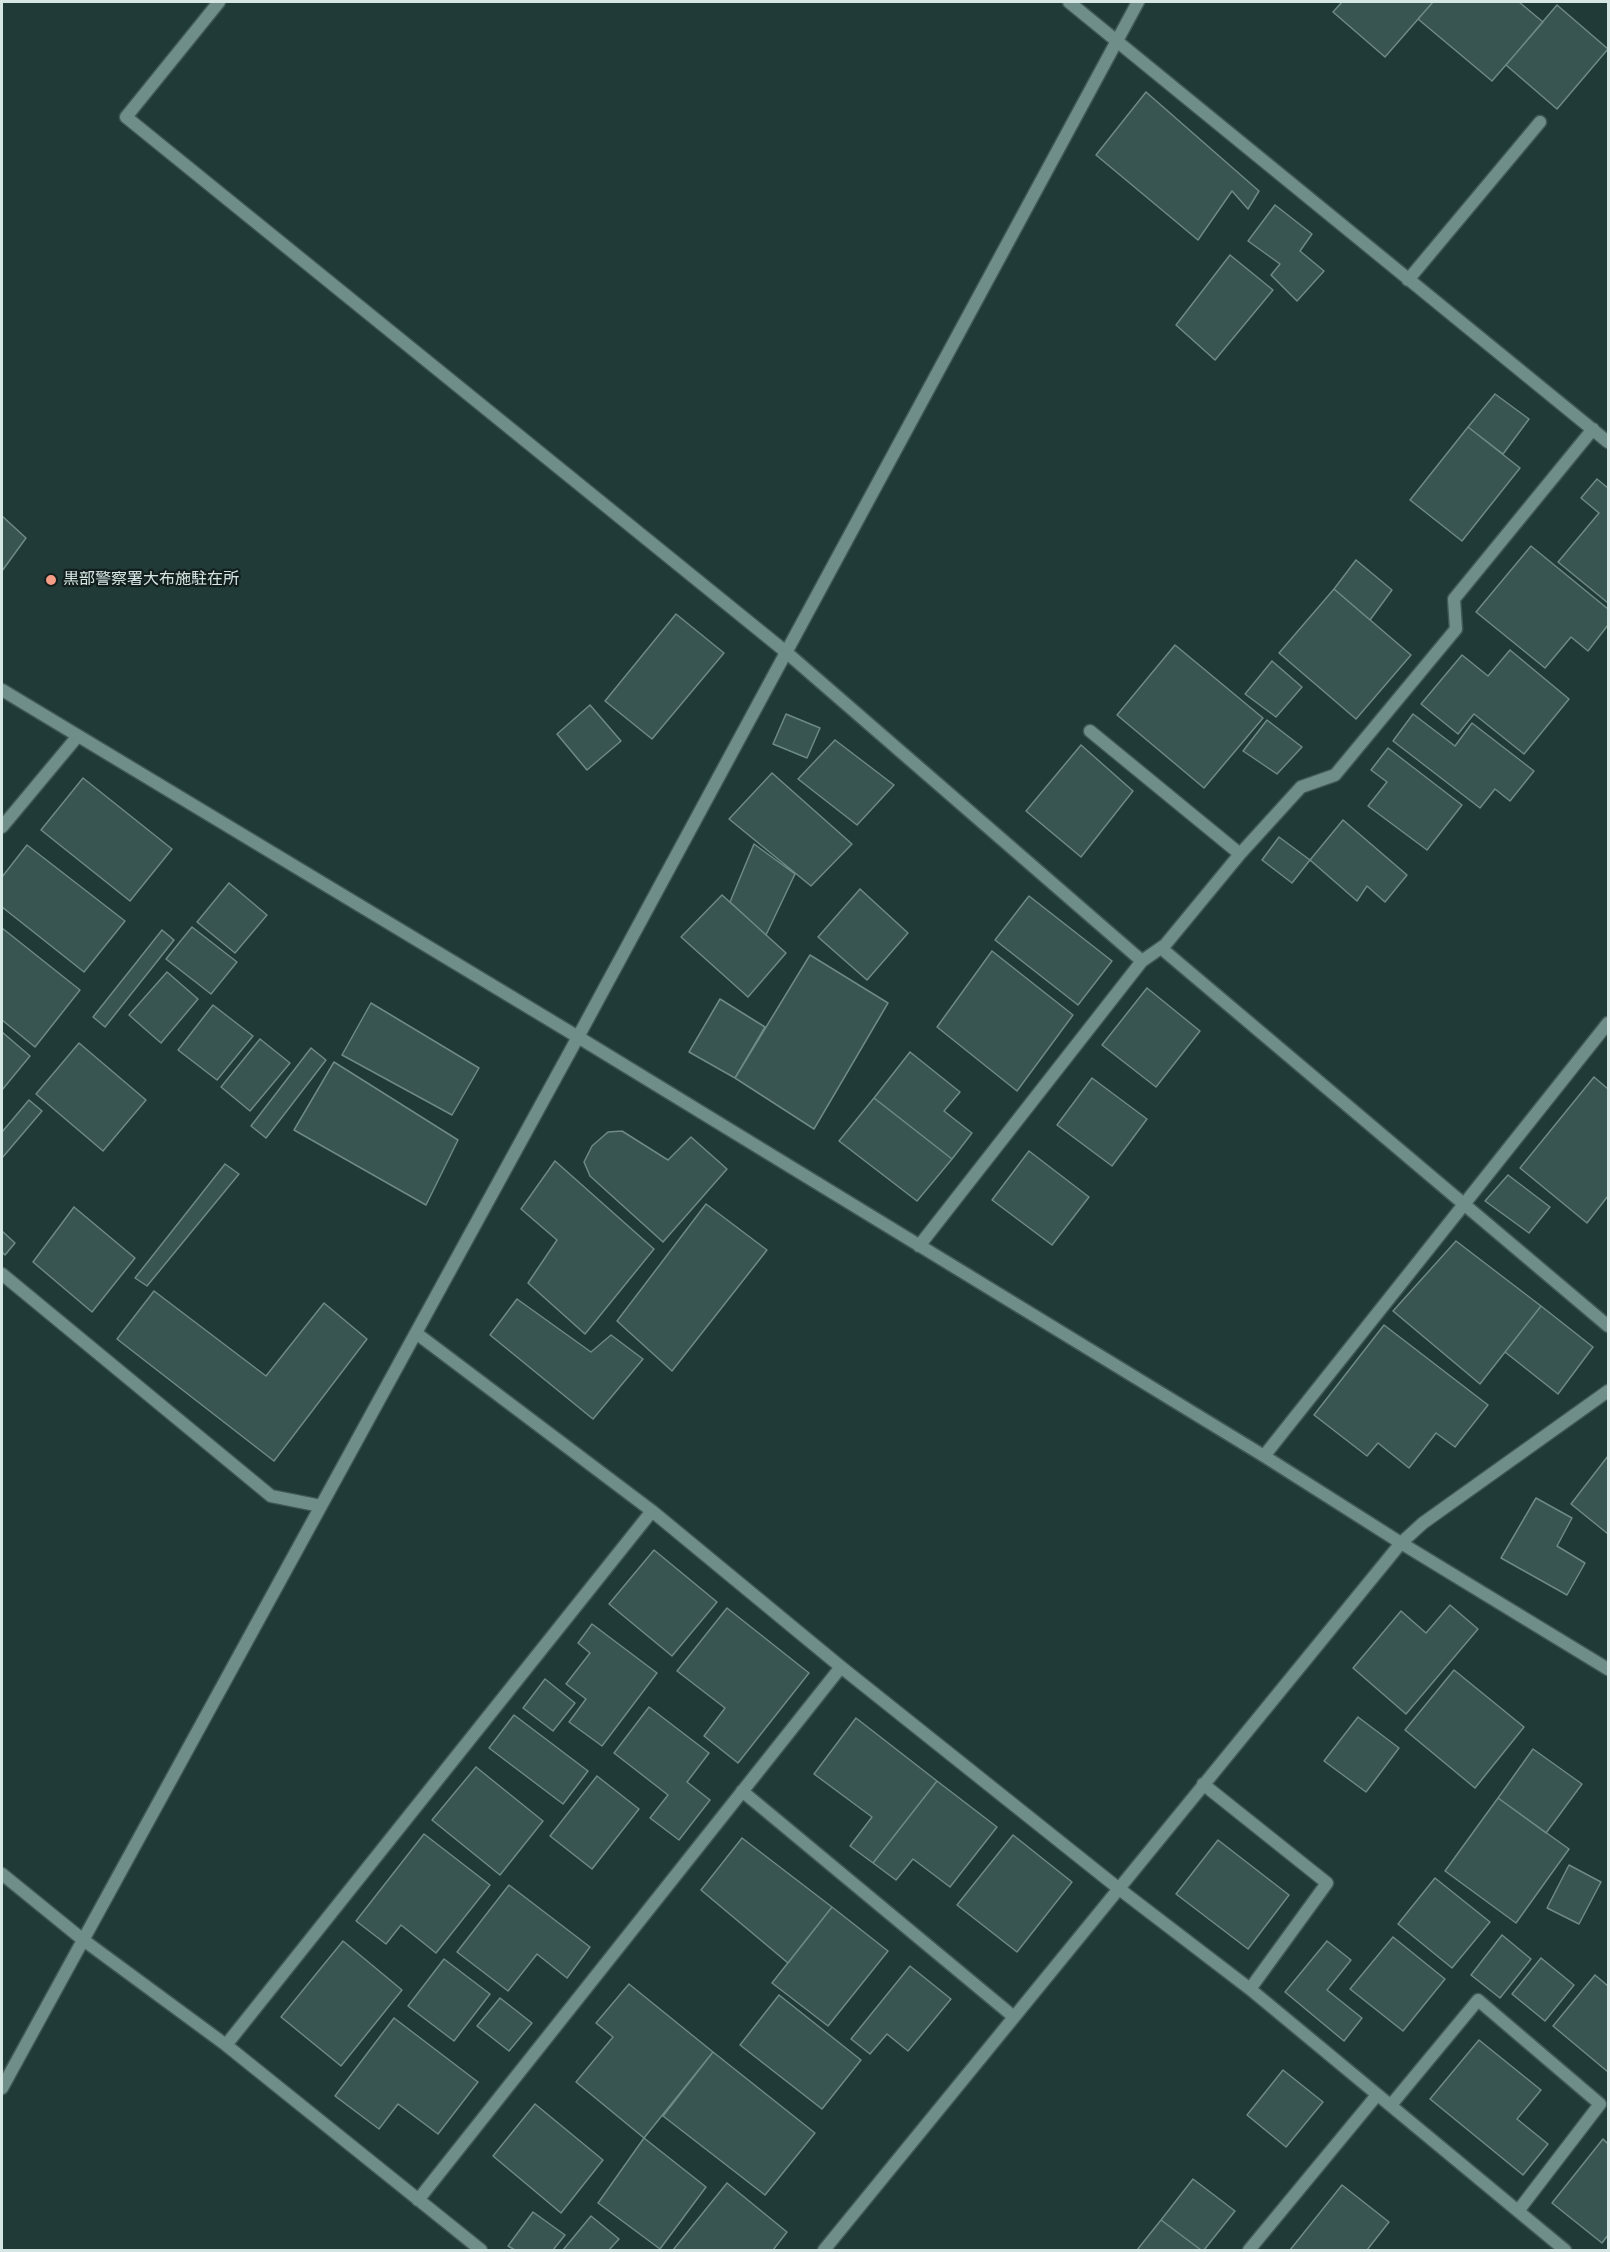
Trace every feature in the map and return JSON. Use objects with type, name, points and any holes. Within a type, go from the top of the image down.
[{"type":"street","points":[[219,2],[126,117],[786,652],[1142,961]]},
{"type":"street","points":[[1069,2],[1608,442]]},
{"type":"street","points":[[2,2088],[578,1037],[1138,2]]},
{"type":"street","points":[[1408,280],[1540,122]]},
{"type":"street","points":[[919,1246],[1142,961],[1161,948],[1300,787],[1335,775],[1343,766],[1456,629],[1454,599],[1593,429]]},
{"type":"street","points":[[2,690],[578,1037],[1608,1669]]},
{"type":"street","points":[[1090,731],[1240,854]]},
{"type":"street","points":[[2,827],[77,737]]},
{"type":"street","points":[[1161,948],[1608,1326]]},
{"type":"street","points":[[1264,1456],[1608,1023]]},
{"type":"street","points":[[2,1274],[271,1496],[321,1506]]},
{"type":"street","points":[[416,1333],[652,1511],[841,1667],[1118,1888],[1250,1989],[1565,2250]]},
{"type":"street","points":[[824,2250],[1401,1543],[1423,1523],[1608,1391]]},
{"type":"street","points":[[226,2045],[652,1511]]},
{"type":"street","points":[[418,2200],[841,1667]]},
{"type":"street","points":[[1203,1784],[1327,1883],[1250,1989]]},
{"type":"street","points":[[742,1791],[1014,2017]]},
{"type":"street","points":[[2,1874],[82,1940],[226,2045],[480,2250]]},
{"type":"street","points":[[1391,2105],[1478,2000],[1600,2104],[1518,2211]]},
{"type":"street","points":[[1249,2250],[1377,2095]]},
{"type":"building","points":[[1342,2],[1433,2],[1385,57],[1333,12]]},
{"type":"building","points":[[1433,2],[1519,2],[1543,22],[1492,81],[1418,19]]},
{"type":"building","points":[[1557,5],[1608,49],[1557,109],[1506,65]]},
{"type":"building","points":[[1146,92],[1259,191],[1248,209],[1232,191],[1198,240],[1096,155]]},
{"type":"building","points":[[1275,205],[1312,234],[1300,251],[1324,271],[1297,301],[1271,275],[1280,264],[1248,241]]},
{"type":"building","points":[[1230,255],[1273,290],[1215,360],[1176,325]]},
{"type":"building","points":[[1495,394],[1529,419],[1503,454],[1468,427]]},
{"type":"building","points":[[1468,427],[1520,468],[1462,541],[1410,500]]},
{"type":"building","points":[[1597,479],[1608,488],[1608,603],[1558,562],[1599,513],[1581,498]]},
{"type":"building","points":[[2,516],[26,538],[2,571]]},
{"type":"building","points":[[1531,546],[1608,609],[1608,625],[1588,651],[1571,637],[1545,668],[1476,612]]},
{"type":"building","points":[[1356,560],[1392,590],[1370,620],[1334,589]]},
{"type":"building","points":[[1334,589],[1411,655],[1356,719],[1279,653]]},
{"type":"building","points":[[676,614],[724,653],[652,739],[605,701]]},
{"type":"building","points":[[1175,645],[1263,718],[1204,788],[1117,715]]},
{"type":"building","points":[[1510,650],[1569,699],[1524,754],[1474,714],[1458,734],[1421,704],[1462,655],[1488,676]]},
{"type":"building","points":[[1272,661],[1302,687],[1276,717],[1245,694]]},
{"type":"building","points":[[590,705],[621,741],[587,770],[557,734]]},
{"type":"building","points":[[786,714],[820,728],[807,758],[773,744]]},
{"type":"building","points":[[1413,714],[1455,746],[1472,723],[1534,771],[1510,801],[1495,789],[1480,808],[1393,741]]},
{"type":"building","points":[[1267,720],[1302,747],[1277,774],[1243,751]]},
{"type":"building","points":[[835,740],[894,785],[857,825],[798,779]]},
{"type":"building","points":[[1081,745],[1133,791],[1081,857],[1026,811]]},
{"type":"building","points":[[1388,748],[1462,805],[1427,850],[1368,806],[1387,782],[1371,770]]},
{"type":"building","points":[[772,773],[852,844],[811,886],[729,819]]},
{"type":"building","points":[[83,778],[172,849],[130,901],[41,830]]},
{"type":"building","points":[[1343,820],[1407,875],[1385,902],[1367,886],[1357,901],[1310,860]]},
{"type":"building","points":[[1279,837],[1310,860],[1292,883],[1262,860]]},
{"type":"building","points":[[754,844],[795,874],[766,935],[730,902]]},
{"type":"building","points":[[27,845],[125,921],[84,972],[2,907],[2,877]]},
{"type":"building","points":[[229,883],[267,915],[235,953],[197,922]]},
{"type":"building","points":[[860,889],[908,933],[867,980],[818,937]]},
{"type":"building","points":[[722,895],[786,953],[748,997],[681,937]]},
{"type":"building","points":[[1029,896],[1112,961],[1078,1005],[995,940]]},
{"type":"building","points":[[192,927],[237,962],[211,994],[166,959]]},
{"type":"building","points":[[2,928],[80,990],[35,1047],[2,1020]]},
{"type":"building","points":[[162,930],[174,940],[105,1027],[93,1017]]},
{"type":"building","points":[[992,951],[1073,1015],[1017,1091],[937,1027]]},
{"type":"building","points":[[810,955],[888,1003],[814,1129],[735,1078]]},
{"type":"building","points":[[167,972],[198,999],[161,1043],[129,1015]]},
{"type":"building","points":[[1147,988],[1200,1031],[1156,1087],[1102,1045]]},
{"type":"building","points":[[720,999],[765,1027],[735,1078],[689,1052]]},
{"type":"building","points":[[371,1003],[479,1068],[452,1115],[342,1055]]},
{"type":"building","points":[[213,1005],[253,1036],[217,1080],[178,1050]]},
{"type":"building","points":[[2,1032],[30,1056],[2,1090]]},
{"type":"building","points":[[260,1039],[290,1063],[250,1111],[221,1087]]},
{"type":"building","points":[[79,1043],[146,1100],[103,1151],[36,1094]]},
{"type":"building","points":[[311,1048],[326,1060],[266,1138],[251,1126]]},
{"type":"building","points":[[910,1052],[960,1092],[944,1111],[972,1133],[952,1159],[874,1098]]},
{"type":"building","points":[[334,1062],[458,1140],[426,1205],[294,1130]]},
{"type":"building","points":[[1594,1077],[1608,1089],[1608,1196],[1587,1223],[1520,1168]]},
{"type":"building","points":[[1092,1078],[1147,1119],[1112,1166],[1057,1125]]},
{"type":"building","points":[[874,1098],[952,1159],[917,1201],[839,1141]]},
{"type":"building","points":[[29,1100],[42,1111],[2,1158],[2,1132]]},
{"type":"building","points":[[622,1131],[668,1160],[691,1137],[727,1169],[663,1242],[590,1176],[584,1162],[592,1146],[608,1132]]},
{"type":"building","points":[[1029,1151],[1089,1197],[1052,1245],[992,1200]]},
{"type":"building","points":[[555,1161],[654,1249],[585,1334],[528,1283],[557,1240],[521,1209]]},
{"type":"building","points":[[225,1164],[239,1174],[147,1286],[135,1278]]},
{"type":"building","points":[[1508,1175],[1550,1207],[1529,1233],[1485,1201]]},
{"type":"building","points":[[706,1204],[767,1250],[672,1371],[617,1321]]},
{"type":"building","points":[[74,1207],[135,1258],[92,1312],[33,1262]]},
{"type":"building","points":[[2,1231],[15,1243],[5,1255],[2,1252]]},
{"type":"building","points":[[1456,1241],[1541,1306],[1480,1384],[1393,1311]]},
{"type":"building","points":[[154,1291],[266,1376],[324,1303],[367,1339],[274,1461],[117,1339]]},
{"type":"building","points":[[517,1299],[591,1352],[611,1335],[643,1359],[593,1419],[490,1335]]},
{"type":"building","points":[[1541,1306],[1593,1347],[1558,1394],[1505,1352]]},
{"type":"building","points":[[1384,1325],[1488,1405],[1455,1447],[1436,1433],[1409,1468],[1378,1443],[1367,1456],[1314,1415]]},
{"type":"building","points":[[1608,1456],[1608,1534],[1571,1504]]},
{"type":"building","points":[[1536,1498],[1572,1518],[1557,1546],[1585,1563],[1567,1595],[1501,1558]]},
{"type":"building","points":[[654,1550],[717,1602],[672,1656],[609,1604]]},
{"type":"building","points":[[1450,1605],[1478,1629],[1406,1714],[1353,1668],[1401,1611],[1426,1633]]},
{"type":"building","points":[[727,1608],[809,1673],[738,1763],[704,1736],[725,1708],[677,1671]]},
{"type":"building","points":[[592,1624],[657,1673],[602,1746],[569,1722],[586,1699],[566,1684],[590,1653],[578,1643]]},
{"type":"building","points":[[1454,1670],[1524,1727],[1475,1788],[1405,1730]]},
{"type":"building","points":[[545,1679],[575,1703],[553,1731],[523,1708]]},
{"type":"building","points":[[649,1707],[709,1753],[687,1782],[710,1800],[679,1840],[650,1818],[668,1795],[614,1753]]},
{"type":"building","points":[[514,1715],[588,1771],[563,1804],[489,1748]]},
{"type":"building","points":[[1358,1717],[1399,1748],[1366,1792],[1324,1761]]},
{"type":"building","points":[[856,1718],[937,1781],[873,1863],[850,1846],[872,1817],[814,1774]]},
{"type":"building","points":[[1533,1749],[1582,1784],[1546,1833],[1498,1798]]},
{"type":"building","points":[[476,1767],[543,1821],[500,1875],[432,1820]]},
{"type":"building","points":[[597,1776],[639,1809],[592,1869],[550,1836]]},
{"type":"building","points":[[937,1781],[997,1827],[950,1887],[913,1859],[896,1880],[873,1863]]},
{"type":"building","points":[[1498,1798],[1569,1849],[1516,1923],[1445,1871]]},
{"type":"building","points":[[424,1834],[490,1885],[436,1953],[401,1925],[386,1944],[356,1921]]},
{"type":"building","points":[[1013,1835],[1072,1882],[1017,1952],[957,1905]]},
{"type":"building","points":[[742,1838],[832,1907],[788,1963],[701,1890]]},
{"type":"building","points":[[1218,1840],[1289,1895],[1248,1949],[1176,1894]]},
{"type":"building","points":[[1569,1865],[1601,1882],[1579,1924],[1547,1908]]},
{"type":"building","points":[[1435,1878],[1490,1922],[1452,1968],[1398,1924]]},
{"type":"building","points":[[509,1885],[590,1947],[567,1978],[537,1954],[508,1991],[457,1952]]},
{"type":"building","points":[[832,1907],[888,1951],[828,2026],[772,1983]]},
{"type":"building","points":[[1502,1935],[1531,1959],[1500,1998],[1471,1975]]},
{"type":"building","points":[[1393,1937],[1445,1979],[1403,2031],[1350,1989]]},
{"type":"building","points":[[343,1941],[402,1990],[341,2066],[281,2017]]},
{"type":"building","points":[[1327,1941],[1351,1960],[1327,1990],[1362,2018],[1344,2041],[1285,1992]]},
{"type":"building","points":[[1541,1958],[1574,1985],[1545,2021],[1512,1994]]},
{"type":"building","points":[[444,1959],[490,1994],[454,2041],[408,2006]]},
{"type":"building","points":[[910,1966],[951,1999],[908,2051],[887,2034],[870,2054],[851,2039]]},
{"type":"building","points":[[1595,1975],[1608,1986],[1608,2072],[1553,2026]]},
{"type":"building","points":[[629,1984],[713,2052],[644,2138],[576,2082],[613,2037],[596,2023]]},
{"type":"building","points":[[779,1995],[861,2060],[822,2109],[740,2045]]},
{"type":"building","points":[[500,1998],[532,2023],[509,2051],[477,2026]]},
{"type":"building","points":[[394,2018],[478,2082],[438,2134],[398,2104],[379,2129],[335,2096]]},
{"type":"building","points":[[1479,2040],[1541,2090],[1517,2119],[1548,2144],[1523,2175],[1430,2099]]},
{"type":"building","points":[[713,2052],[815,2133],[765,2195],[663,2116]]},
{"type":"building","points":[[1283,2070],[1323,2102],[1286,2147],[1247,2115]]},
{"type":"building","points":[[535,2104],[603,2160],[561,2213],[493,2156]]},
{"type":"building","points":[[644,2138],[706,2187],[660,2249],[598,2203]]},
{"type":"building","points":[[1603,2139],[1608,2144],[1608,2235],[1602,2243],[1552,2203]]},
{"type":"building","points":[[1193,2179],[1235,2211],[1204,2250],[1161,2220]]},
{"type":"building","points":[[727,2183],[787,2232],[773,2250],[673,2250]]},
{"type":"building","points":[[1342,2185],[1389,2222],[1367,2250],[1290,2250]]},
{"type":"building","points":[[533,2212],[565,2235],[553,2250],[515,2250],[508,2246]]},
{"type":"building","points":[[591,2216],[619,2239],[609,2250],[563,2250]]},
{"type":"building","points":[[1161,2220],[1201,2250],[1137,2250]]},
{"type":"place","name":"黒部警察署大布施駐在所","points":[[51,580]]}]
